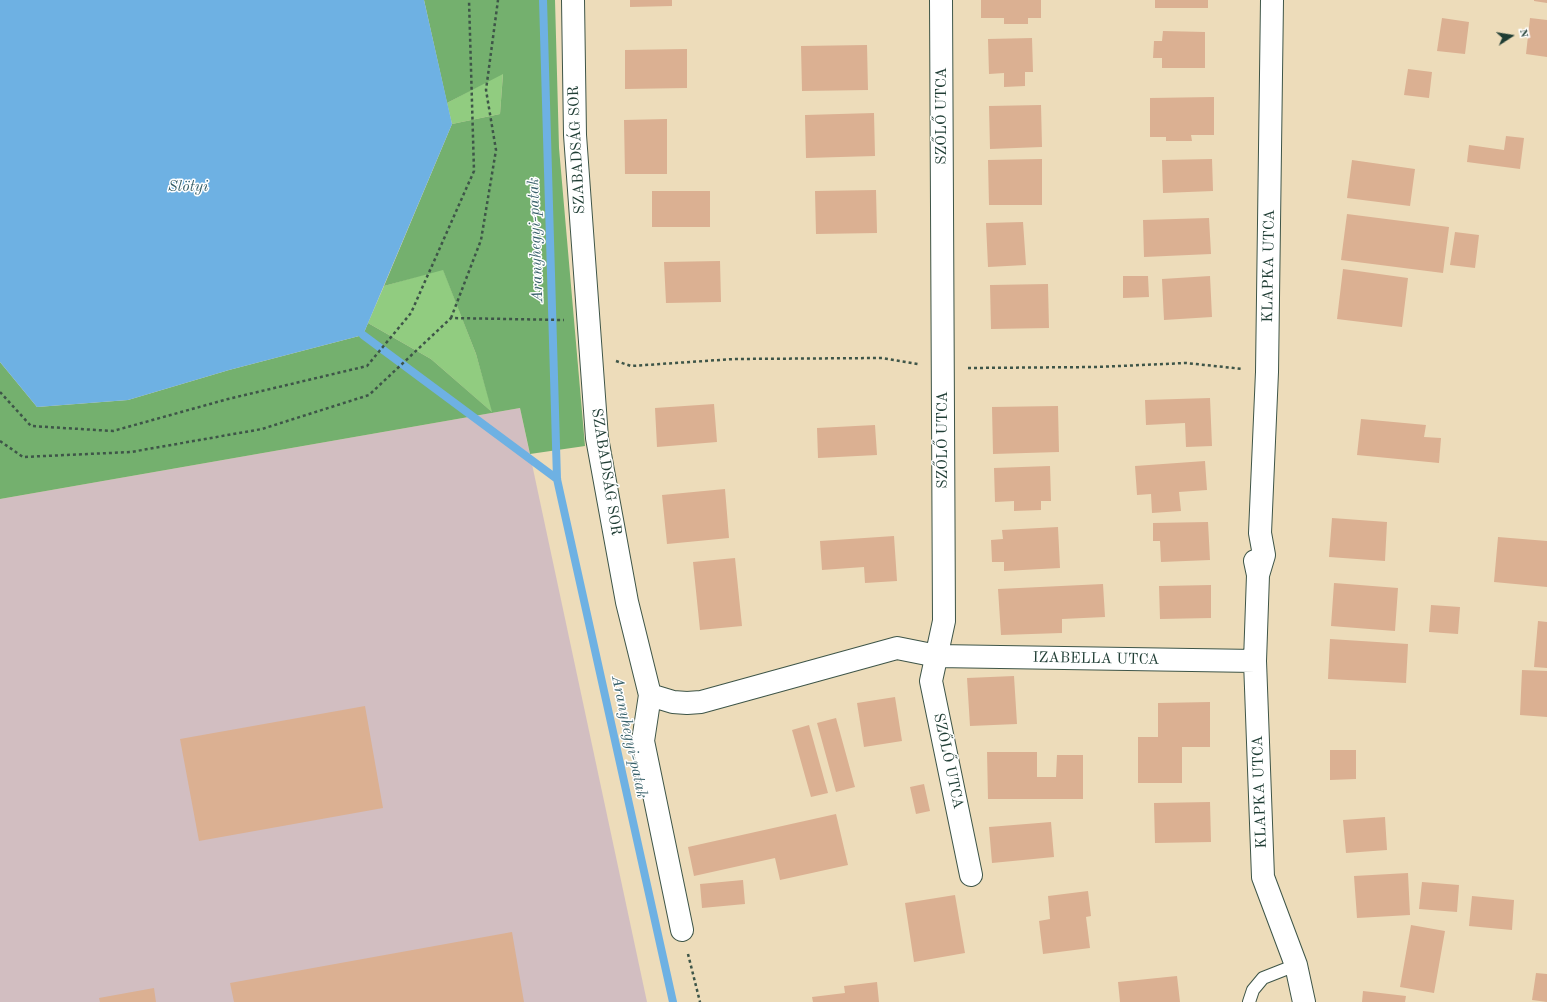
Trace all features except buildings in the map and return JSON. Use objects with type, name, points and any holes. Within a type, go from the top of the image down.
[{"type":"street","name":"SZABADSÁG SOR","points":[[573,0],[575,135],[597,438],[627,602],[650,695],[643,740],[680,922]]},
{"type":"street","name":"SZŐLŐ UTCA","points":[[941,0],[944,621],[931,681],[972,875]]},
{"type":"street","name":"KLAPKA UTCA","points":[[1272,0],[1267,372],[1260,533],[1264,555],[1258,575],[1255,661],[1263,877],[1296,965],[1304,1002]]},
{"type":"street","name":"IZABELLA UTCA","points":[[650,695],[673,702],[700,702],[897,648],[937,656],[1255,661]]},
{"type":"lane","points":[[1250,1002],[1253,990],[1263,978],[1296,965]]},
{"type":"path","points":[[0,392],[31,426],[113,431],[228,399],[367,366],[411,313],[474,171],[469,0]]},
{"type":"path","points":[[0,441],[23,457],[131,452],[262,429],[369,395],[451,318],[481,240],[496,150],[486,90],[498,0]]},
{"type":"path","points":[[451,318],[571,320]]},
{"type":"path","points":[[680,922],[700,1002]]},
{"type":"shaded area","points":[[520,408],[647,1002],[0,1002],[0,499]]},
{"type":"green space","points":[[424,0],[555,0],[559,148],[585,446],[530,454],[520,408],[0,499],[0,362],[37,407],[128,400],[229,370],[363,335],[368,323],[431,359],[492,412],[476,354],[443,270],[384,286],[452,124],[500,114],[503,74],[447,103]]},
{"type":"green space","points":[[503,73],[500,114],[452,124],[447,103]]},
{"type":"green space","points":[[443,269],[476,354],[493,413],[431,359],[368,323],[384,286]]},
{"type":"water","name":"Slötyi","points":[[0,0],[424,0],[452,124],[363,335],[229,370],[128,400],[37,407],[0,362]]},
{"type":"waterway","name":"Aranyhegyi-patak","points":[[543,0],[557,479],[673,1002]]},
{"type":"waterway","name":"Aranyhegyi-patak","points":[[363,335],[557,479]]}]
